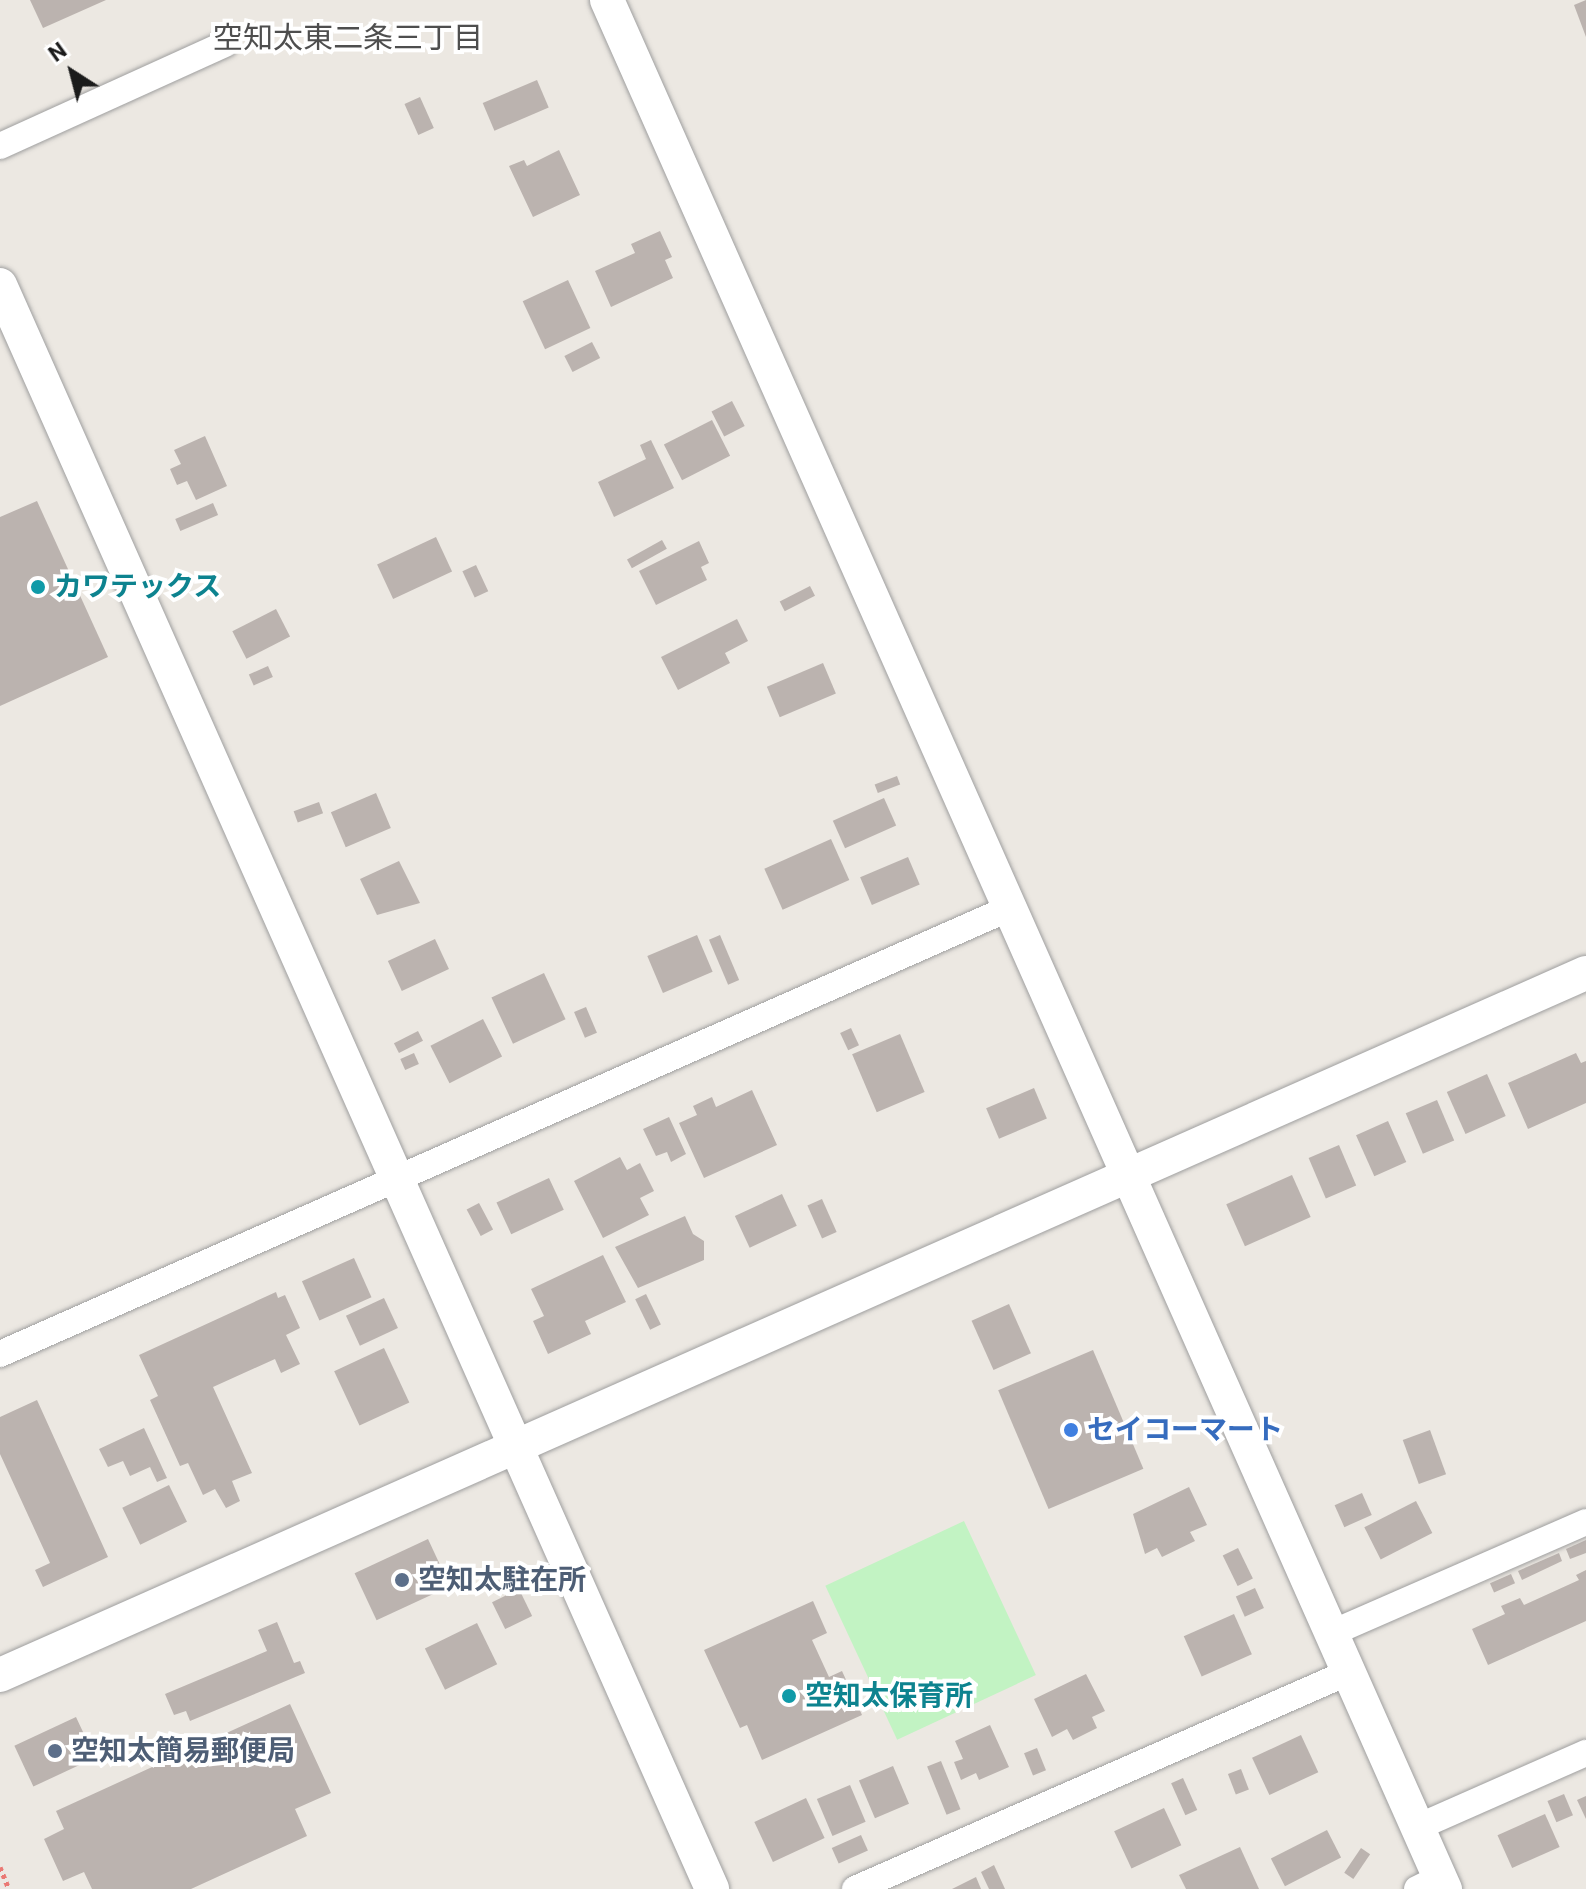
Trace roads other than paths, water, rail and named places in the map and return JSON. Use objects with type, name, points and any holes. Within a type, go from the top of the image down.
[{"type":"street","points":[[607,0],[1418,1827],[1434,1885]]},
{"type":"street","points":[[0,146],[225,44]]},
{"type":"street","points":[[0,285],[712,1889]]},
{"type":"street","points":[[0,1354],[1012,907]]},
{"type":"street","points":[[0,1675],[1586,973]]},
{"type":"street","points":[[1332,1633],[1586,1522]]},
{"type":"street","points":[[855,1889],[1349,1672]]},
{"type":"street","points":[[1418,1827],[1586,1753]]},
{"type":"place","name":"カワテックス","points":[[38,587]]},
{"type":"place","name":"セイコーマート","points":[[1071,1430]]},
{"type":"place","name":"空知太駐在所","points":[[402,1580]]},
{"type":"place","name":"空知太保育所","points":[[789,1696]]},
{"type":"place","name":"空知太簡易郵便局","points":[[55,1751]]},
{"type":"district","name":"空知太東二条三丁目","points":[[348,38]]}]
